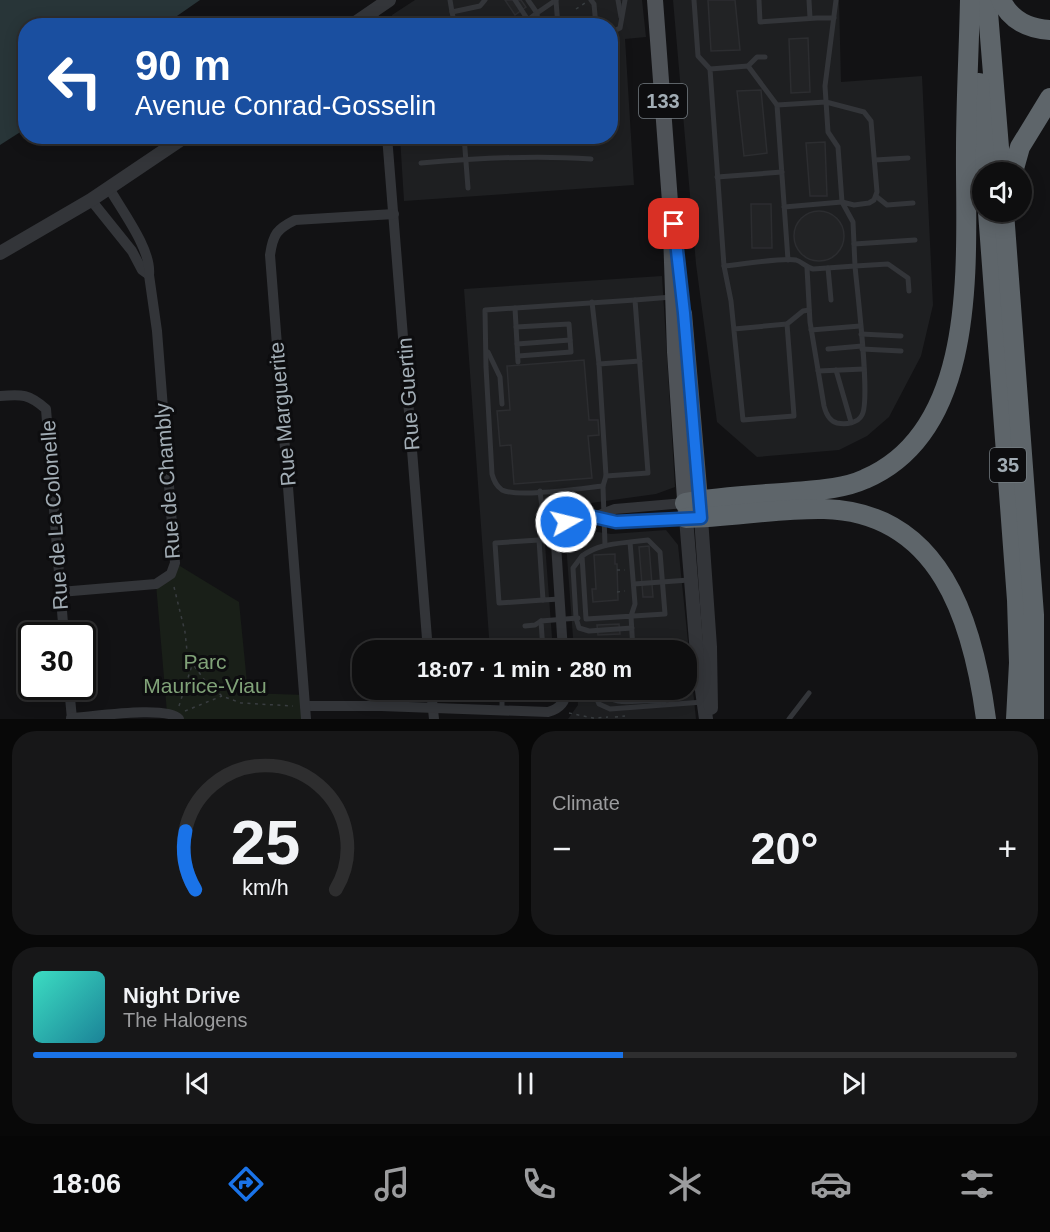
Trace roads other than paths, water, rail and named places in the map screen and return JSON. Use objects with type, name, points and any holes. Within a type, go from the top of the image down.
[{"type":"highway","points":[[971,0],[984,162]]},
{"type":"highway","points":[[693,510],[830,489],[863,480],[892,465],[908,450],[922,433],[935,411],[951,368],[963,302],[966,257],[966,150],[971,0]]},
{"type":"highway","points":[[987,0],[999,162]]},
{"type":"highway","points":[[1001,0],[1012,16],[1024,25],[1050,30]]},
{"type":"highway","points":[[1016,162],[1020,147],[1050,98]]},
{"type":"highway","name":"35","points":[[1001,222],[1017,588],[1019,663],[1016,719]]},
{"type":"highway","name":"35","points":[[1002,222],[1034,615],[1034,719]]},
{"type":"highway","points":[[693,510],[835,510],[876,519],[901,532],[933,562],[959,606],[978,663],[986,719]]},
{"type":"main road","name":"133","points":[[655,0],[670,202],[675,352],[693,510]]},
{"type":"main road","name":"133","points":[[670,202],[680,268],[693,510]]},
{"type":"street","points":[[363,18],[389,0]]},
{"type":"street","points":[[372,12],[374,18]]},
{"type":"street","points":[[0,253],[91,200],[174,144]]},
{"type":"street","name":"Rue Guertin","points":[[388,144],[427,640]]},
{"type":"street","name":"Rue de Chambly","points":[[60,592],[156,584],[171,574],[175,563],[150,267],[141,243],[109,188]]},
{"type":"street","name":"Rue de Chambly","points":[[91,200],[132,251],[142,270],[149,275]]},
{"type":"street","name":"Rue Marguerite","points":[[306,719],[270,255],[272,239],[282,227],[295,220],[394,214]]},
{"type":"street","name":"Rue de La Colonelle","points":[[0,396],[24,394],[46,409],[63,622]]},
{"type":"street","points":[[562,640],[556,538],[563,524],[570,520],[601,516],[616,522],[693,510]]},
{"type":"street","points":[[693,510],[691,580],[711,719]]},
{"type":"street","points":[[693,510],[710,655],[706,719]]},
{"type":"street","points":[[70,700],[71,719],[160,711],[177,717]]},
{"type":"street","points":[[305,706],[381,706],[433,714],[552,711],[564,700]]},
{"type":"lane","points":[[450,0],[453,18]]},
{"type":"lane","points":[[452,12],[480,6],[485,0]]},
{"type":"lane","points":[[515,0],[527,18]]},
{"type":"lane","points":[[528,0],[537,13],[537,18]]},
{"type":"lane","points":[[531,18],[556,0],[557,18]]},
{"type":"lane","points":[[591,0],[594,4],[595,18]]},
{"type":"lane","points":[[618,0],[621,22]]},
{"type":"lane","points":[[618,31],[625,0]]},
{"type":"lane","points":[[694,0],[698,56],[710,69],[724,266],[731,301],[743,420],[794,416],[787,324]]},
{"type":"lane","points":[[759,0],[760,22],[834,18]]},
{"type":"lane","points":[[809,0],[810,18]]},
{"type":"lane","points":[[807,268],[809,310],[824,406],[832,421],[851,422],[862,415],[865,407],[864,369],[853,222],[842,202],[838,147],[828,132],[825,86],[836,0]]},
{"type":"lane","points":[[710,69],[748,66],[757,57],[765,57]]},
{"type":"lane","points":[[748,66],[777,105],[788,260]]},
{"type":"lane","points":[[777,105],[826,102],[864,112],[873,130],[877,196],[887,205],[913,203]]},
{"type":"lane","points":[[464,144],[468,188]]},
{"type":"lane","points":[[421,163],[465,159],[565,157],[591,159]]},
{"type":"lane","points":[[875,160],[908,158]]},
{"type":"lane","points":[[717,177],[782,171]]},
{"type":"lane","points":[[784,207],[842,202],[854,205],[869,203],[877,196]]},
{"type":"lane","points":[[854,244],[915,240]]},
{"type":"lane","points":[[724,266],[788,260],[799,262],[807,268],[888,264],[908,278],[909,291]]},
{"type":"lane","points":[[828,268],[831,300]]},
{"type":"lane","points":[[603,486],[518,494],[500,488],[494,480],[486,379],[485,310],[674,297]]},
{"type":"lane","points":[[606,476],[648,473],[635,300]]},
{"type":"lane","points":[[592,302],[607,468],[601,516],[605,545]]},
{"type":"lane","points":[[514,308],[518,359],[571,352],[569,324],[516,327]]},
{"type":"lane","points":[[734,329],[787,324],[803,311],[809,310]]},
{"type":"lane","points":[[812,330],[860,326]]},
{"type":"lane","points":[[861,334],[901,336]]},
{"type":"lane","points":[[517,344],[570,340]]},
{"type":"lane","points":[[828,349],[862,347],[902,351]]},
{"type":"lane","points":[[487,350],[501,377],[502,404]]},
{"type":"lane","points":[[599,364],[640,361]]},
{"type":"lane","points":[[818,372],[864,369]]},
{"type":"lane","points":[[836,370],[851,422]]},
{"type":"lane","points":[[540,491],[542,508],[563,524]]},
{"type":"lane","points":[[556,538],[495,543],[499,603],[560,599]]},
{"type":"lane","points":[[538,540],[543,600]]},
{"type":"lane","points":[[525,626],[535,625],[541,621],[561,619],[576,618],[586,619],[665,614],[660,552],[648,540],[591,549],[573,568],[576,618],[579,628],[586,631],[632,628]]},
{"type":"lane","points":[[630,542],[635,604],[631,616],[633,640]]},
{"type":"lane","points":[[582,556],[586,619]]},
{"type":"lane","points":[[634,584],[691,580]]},
{"type":"lane","points":[[541,621],[542,640]]},
{"type":"lane","points":[[789,719],[809,693]]},
{"type":"lane","points":[[502,700],[502,711]]},
{"type":"lane","points":[[597,700],[599,704],[610,709],[655,706],[664,703],[707,702]]},
{"type":"lane","points":[[613,700],[619,702],[655,700],[664,703]]},
{"type":"park label","name":"Parc Maurice-Viau","points":[[205,673]]}]
